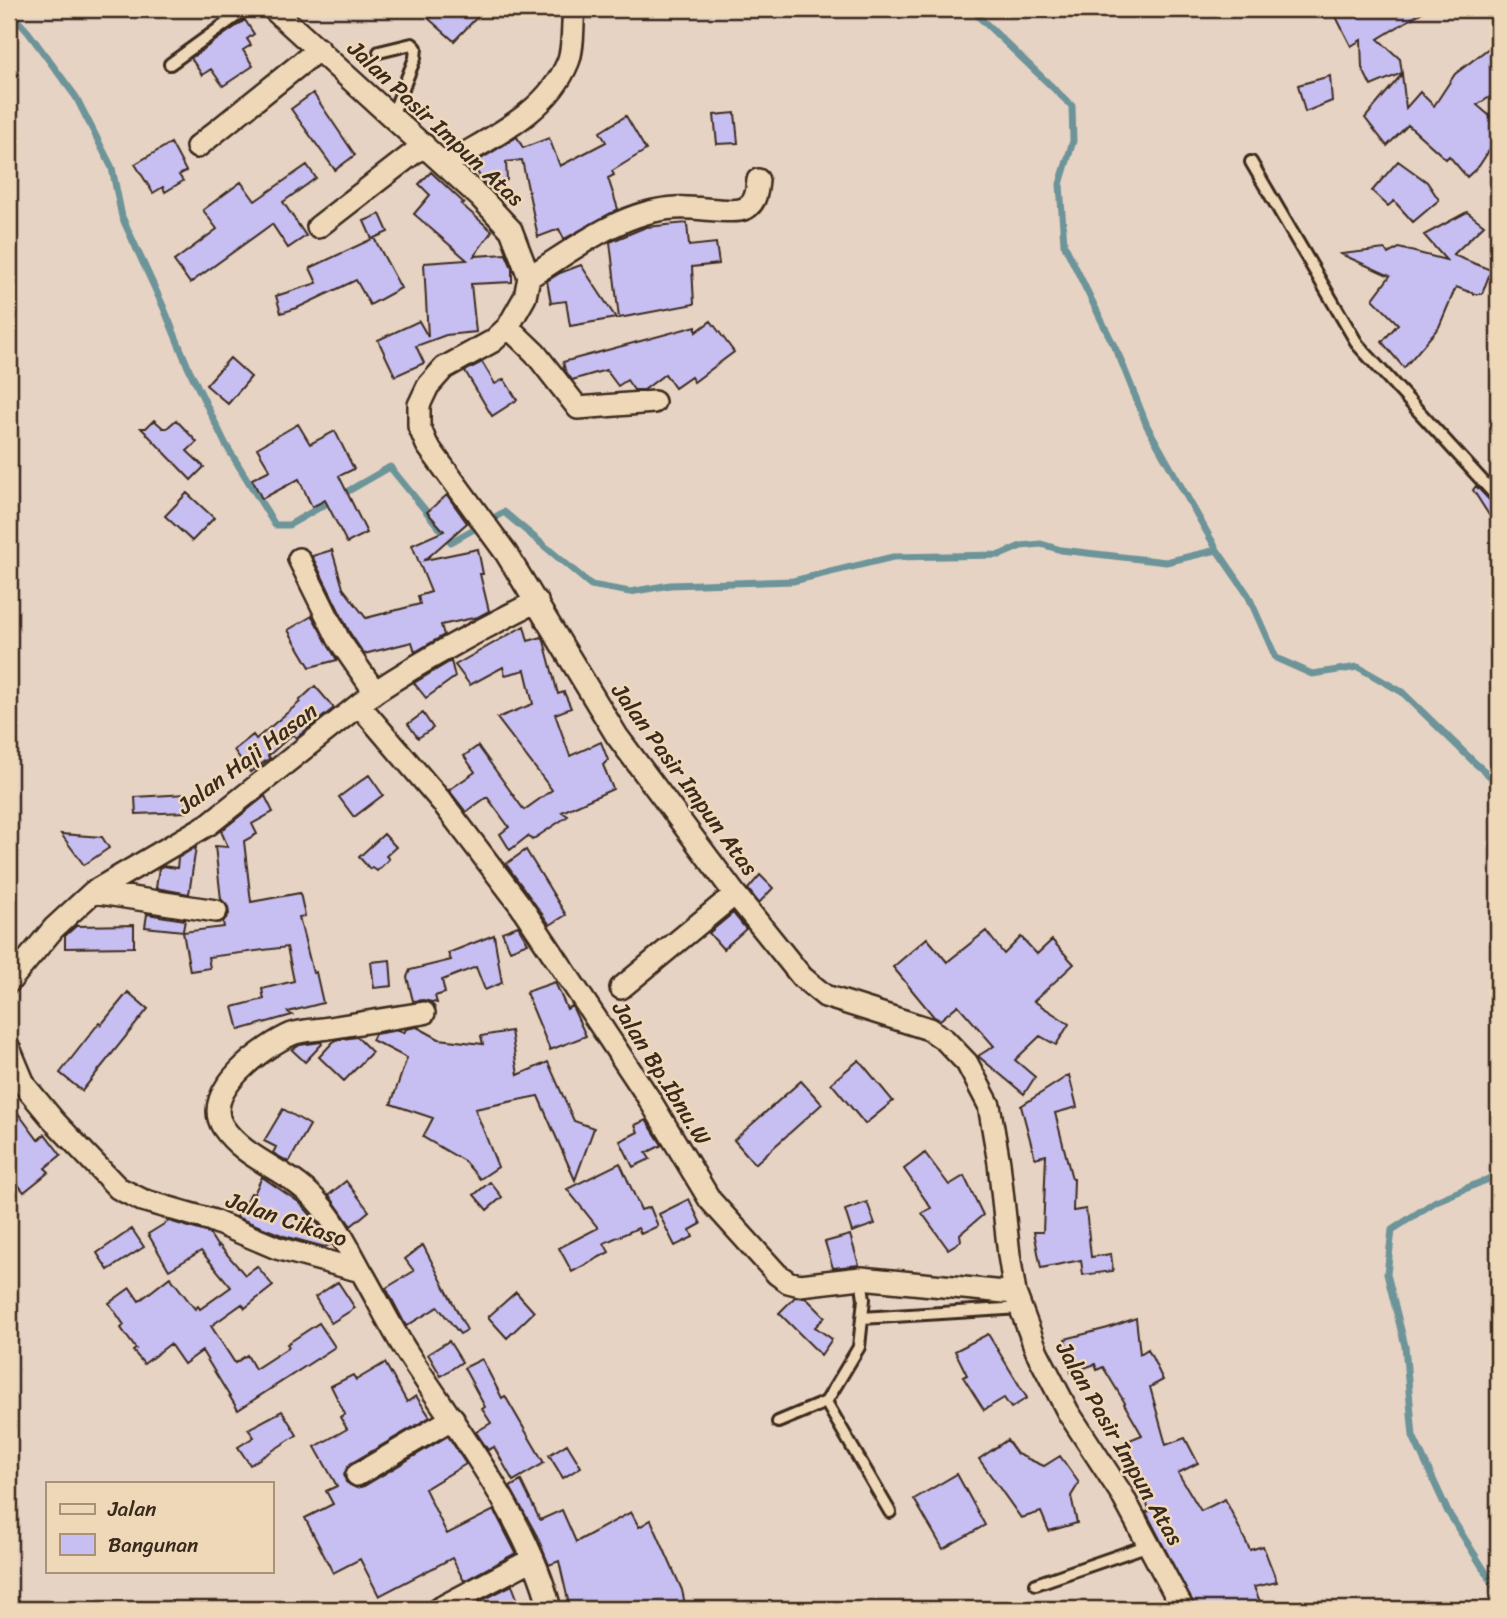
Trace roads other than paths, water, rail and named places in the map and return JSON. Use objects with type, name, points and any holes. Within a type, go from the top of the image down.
[{"type":"street","points":[[446,165],[537,108],[555,86],[569,60],[574,9]]},
{"type":"street","name":"Jalan Pasir Impun Atas","points":[[279,10],[319,50],[446,165],[511,230],[529,277],[525,297],[508,327],[493,341],[444,368],[428,386],[419,405],[419,426],[427,445],[506,553],[617,736],[735,894],[802,977],[825,996],[929,1029],[945,1040],[967,1063],[989,1105],[999,1163],[1009,1255],[1018,1300],[1037,1352],[1068,1412],[1121,1493],[1183,1609]]},
{"type":"street","points":[[197,147],[319,50]]},
{"type":"street","points":[[318,227],[424,145]]},
{"type":"street","points":[[529,277],[593,237],[652,211],[676,207],[740,210],[750,205],[756,196],[758,180]]},
{"type":"street","points":[[508,327],[535,353],[578,408],[654,402]]},
{"type":"street","name":"Jalan Bp.Ibnu.W","points":[[299,559],[367,699],[521,906],[648,1097],[710,1200],[737,1232],[788,1282],[823,1283],[861,1278],[1018,1300]]},
{"type":"street","name":"Jalan Haji Hasan","points":[[9,982],[54,928],[93,892],[209,824],[367,699],[468,636],[537,601]]},
{"type":"street","points":[[93,892],[216,911]]},
{"type":"street","points":[[621,988],[735,894]]},
{"type":"street","points":[[361,1270],[321,1206],[299,1185],[249,1155],[222,1126],[217,1107],[223,1090],[239,1070],[293,1034],[424,1013]]},
{"type":"street","name":"Jalan Cikaso","points":[[9,1048],[25,1086],[118,1188],[142,1200],[211,1220],[277,1248],[361,1270],[407,1353],[453,1418],[502,1500],[533,1559],[550,1609]]},
{"type":"street","points":[[357,1475],[453,1418]]},
{"type":"street","points":[[438,1609],[533,1559]]},
{"type":"lane","points":[[170,64],[246,9]]},
{"type":"lane","points":[[379,52],[412,44],[416,48],[415,58],[392,116]]},
{"type":"lane","points":[[1251,162],[1358,345],[1498,498]]},
{"type":"lane","points":[[778,1422],[826,1402],[859,1347],[864,1299],[861,1278]]},
{"type":"lane","points":[[862,1318],[1018,1300]]},
{"type":"lane","points":[[826,1402],[890,1512]]},
{"type":"lane","points":[[1036,1584],[1149,1545]]},
{"type":"waterway","points":[[974,9],[979,17],[1072,106],[1073,141],[1060,184],[1064,244],[1120,358],[1147,426],[1217,550],[1248,595],[1276,658],[1312,674],[1358,667],[1402,692],[1498,783]]},
{"type":"waterway","points":[[9,11],[76,97],[112,168],[122,217],[188,367],[226,445],[275,525],[289,525],[390,467],[451,542],[504,512],[591,585],[630,592],[670,585],[793,581],[893,557],[1000,555],[1021,546],[1041,544],[1061,550],[1166,562],[1217,550]]},
{"type":"waterway","points":[[1498,1175],[1436,1201],[1392,1230],[1387,1274],[1405,1346],[1413,1436],[1448,1512],[1498,1592]]}]
